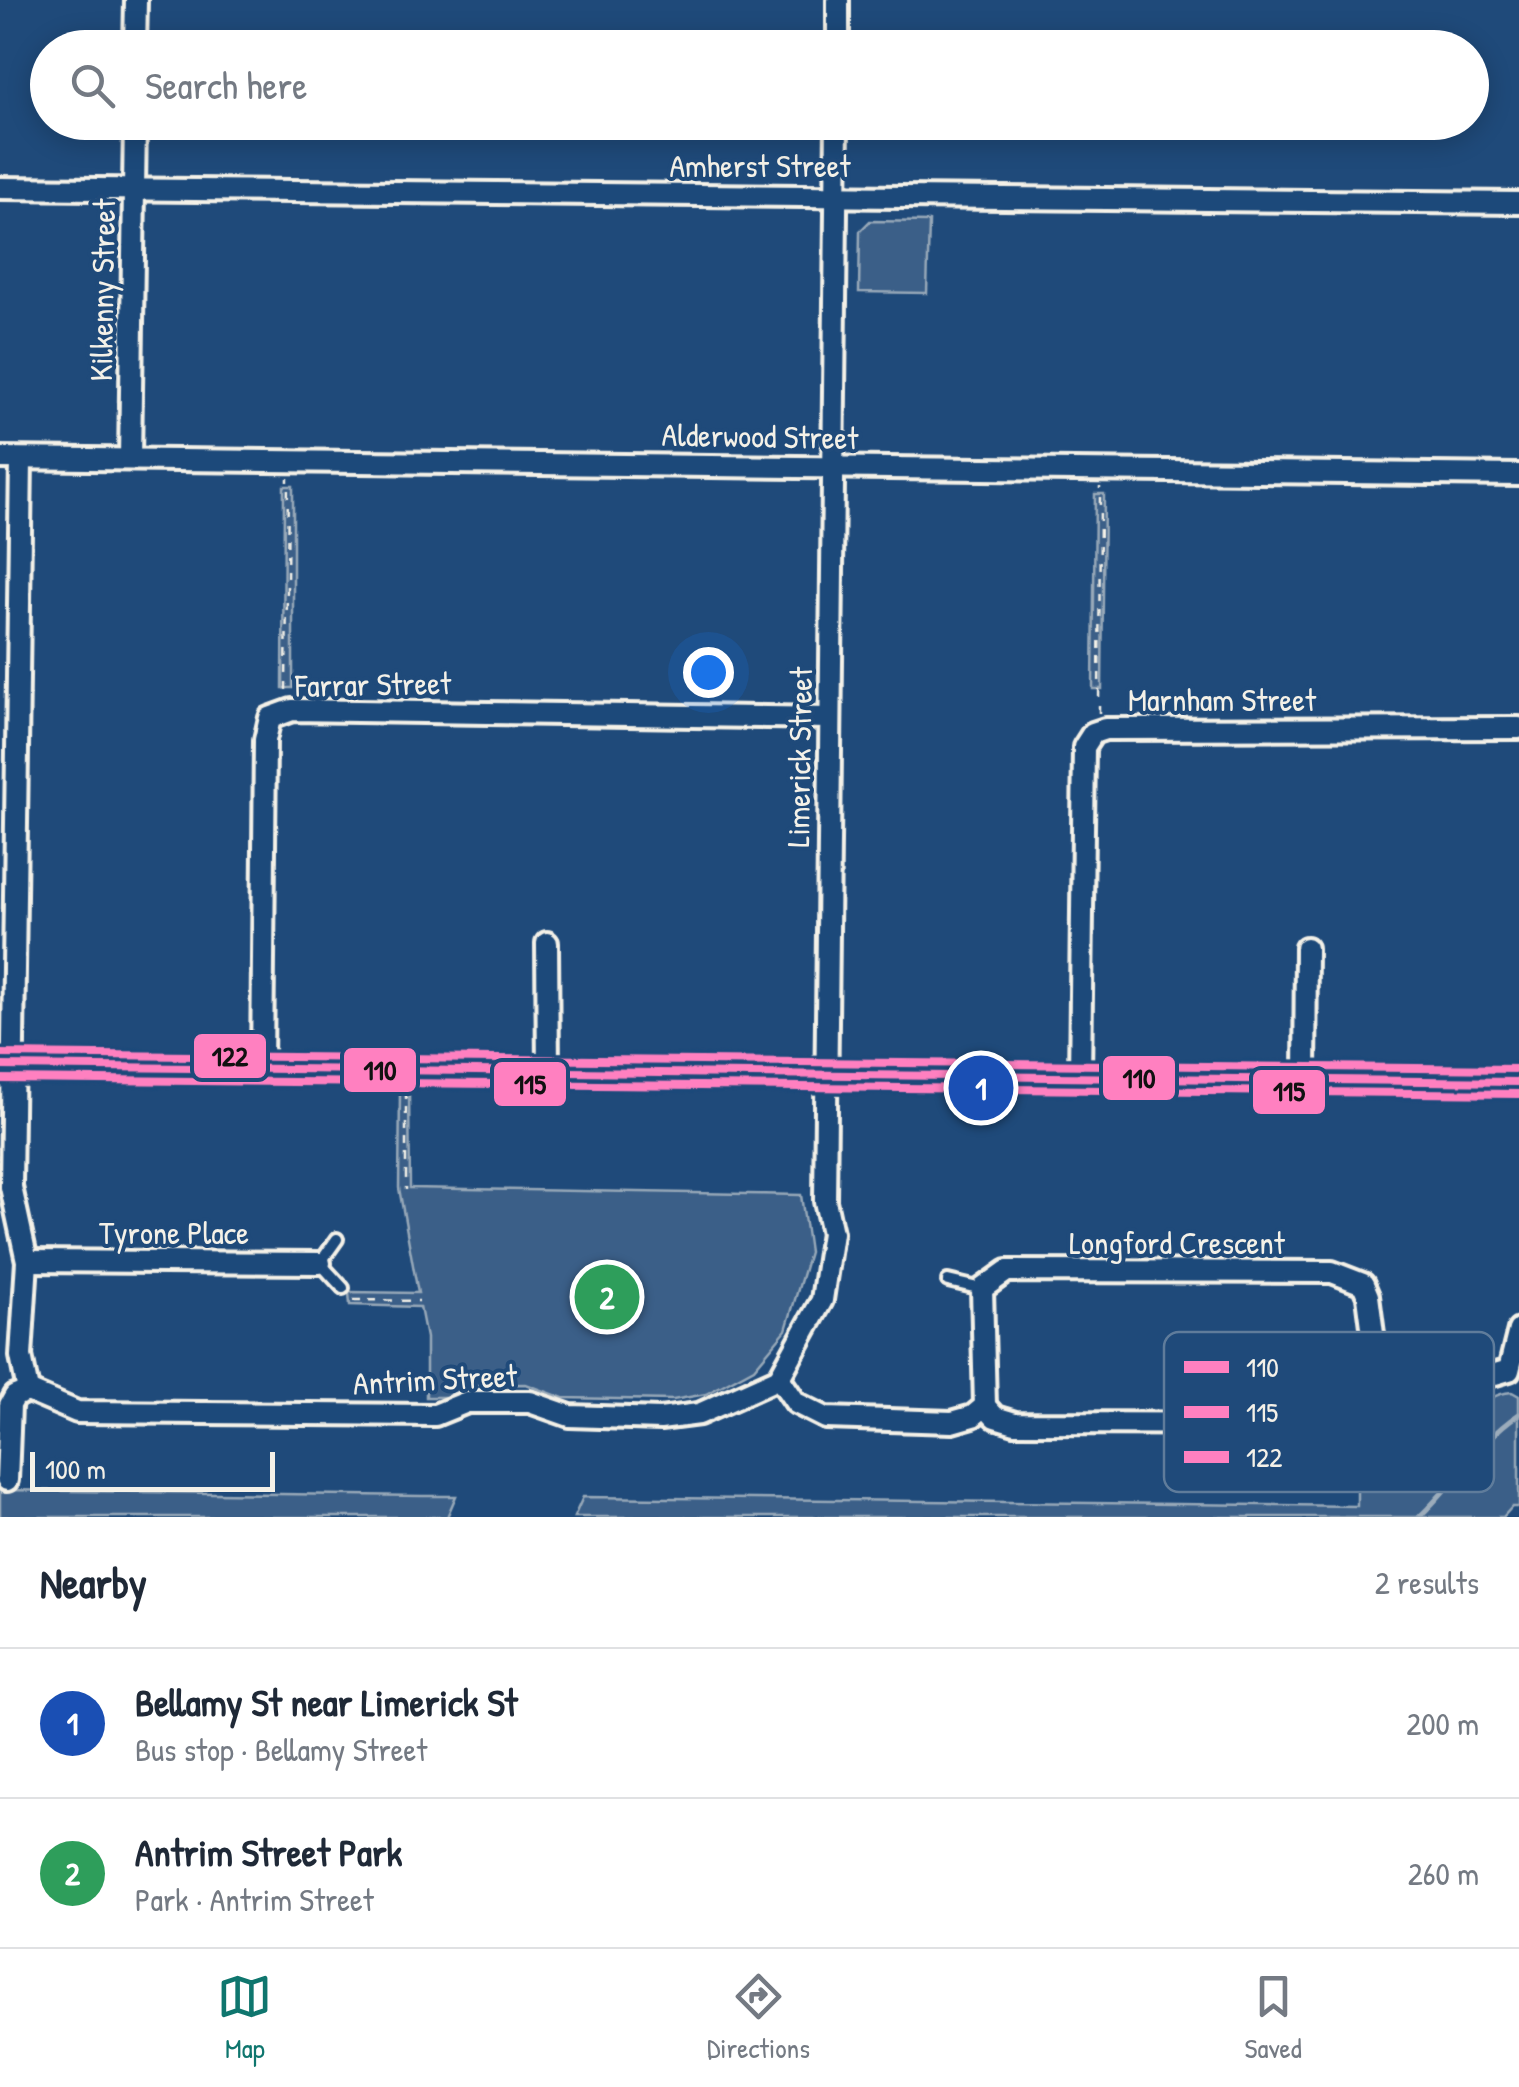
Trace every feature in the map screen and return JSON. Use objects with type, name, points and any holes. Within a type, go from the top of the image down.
[{"type":"street","points":[[136,0],[136,30]]},
{"type":"street","points":[[838,0],[838,30]]},
{"type":"street","name":"Kilkenny Street","points":[[130,459],[134,140]]},
{"type":"street","name":"Limerick Street","points":[[779,1378],[810,1329],[829,1265],[832,1233],[825,1201],[837,140]]},
{"type":"street","name":"Amherst Street","points":[[0,188],[1519,203]]},
{"type":"street","points":[[8,1480],[10,1404],[15,1396],[28,1391],[21,1356],[28,1260],[11,1187],[7,1066],[10,458]]},
{"type":"street","name":"Alderwood Street","points":[[10,458],[1519,475]]},
{"type":"street","name":"Farrar Street","points":[[262,1069],[265,740],[270,718],[292,710],[829,718]]},
{"type":"street","name":"Marnham Street","points":[[1080,1077],[1084,746],[1093,732],[1519,728]]},
{"type":"street","points":[[548,943],[548,1072]]},
{"type":"street","points":[[1304,1081],[1306,948]]},
{"type":"street","points":[[7,1066],[1519,1082]]},
{"type":"street","name":"Tyrone Place","points":[[28,1260],[320,1263]]},
{"type":"street","name":"Longford Crescent","points":[[982,1289],[1008,1271],[1350,1276],[1363,1284],[1368,1296],[1373,1332]]},
{"type":"street","points":[[982,1289],[985,1406],[995,1417],[1014,1423],[1164,1423]]},
{"type":"street","points":[[1514,1374],[1519,1330]]},
{"type":"street","points":[[779,1378],[796,1403],[826,1418],[952,1422],[973,1416],[985,1406]]},
{"type":"street","name":"Antrim Street","points":[[28,1391],[77,1412],[435,1415],[467,1402],[530,1402],[570,1416],[660,1419],[699,1414],[779,1378]]},
{"type":"lane","points":[[337,1239],[320,1263],[343,1288]]},
{"type":"lane","points":[[948,1281],[982,1289]]},
{"type":"path","points":[[288,460],[286,690],[292,710]]},
{"type":"path","points":[[1101,470],[1097,709],[1104,729]]},
{"type":"path","points":[[406,1070],[406,1190]]},
{"type":"path","points":[[343,1288],[352,1300],[420,1301]]},
{"type":"shaded area","points":[[870,221],[929,222],[927,293],[859,292],[860,231]]},
{"type":"shaded area","points":[[284,486],[293,486],[293,688],[283,688]]},
{"type":"shaded area","points":[[1095,494],[1104,494],[1102,689],[1093,689]]},
{"type":"shaded area","points":[[400,1089],[409,1089],[410,1188],[801,1195],[809,1252],[786,1330],[754,1368],[706,1394],[673,1400],[563,1398],[526,1384],[466,1385],[451,1397],[426,1397],[426,1338],[420,1307],[350,1305],[349,1292],[418,1293],[399,1188]]},
{"type":"shaded area","points":[[1512,1392],[1519,1396],[1519,1507],[1512,1507],[1503,1517],[574,1517],[583,1497],[1357,1506],[1357,1492],[1494,1492],[1494,1397]]},
{"type":"shaded area","points":[[0,1490],[456,1496],[447,1517],[0,1517]]},
{"type":"waterway","points":[[1494,1434],[1519,1414]]},
{"type":"waterway","points":[[1419,1517],[1442,1492]]},
{"type":"transit line","name":"122","points":[[0,1054],[1519,1069]]},
{"type":"transit line","name":"110","points":[[0,1066],[1519,1082]]},
{"type":"transit line","name":"115","points":[[0,1079],[1519,1094]]},
{"type":"place","name":"Bellamy St near Limerick St","points":[[981,1088]]},
{"type":"place","name":"Antrim Street Park","points":[[607,1297]]}]
